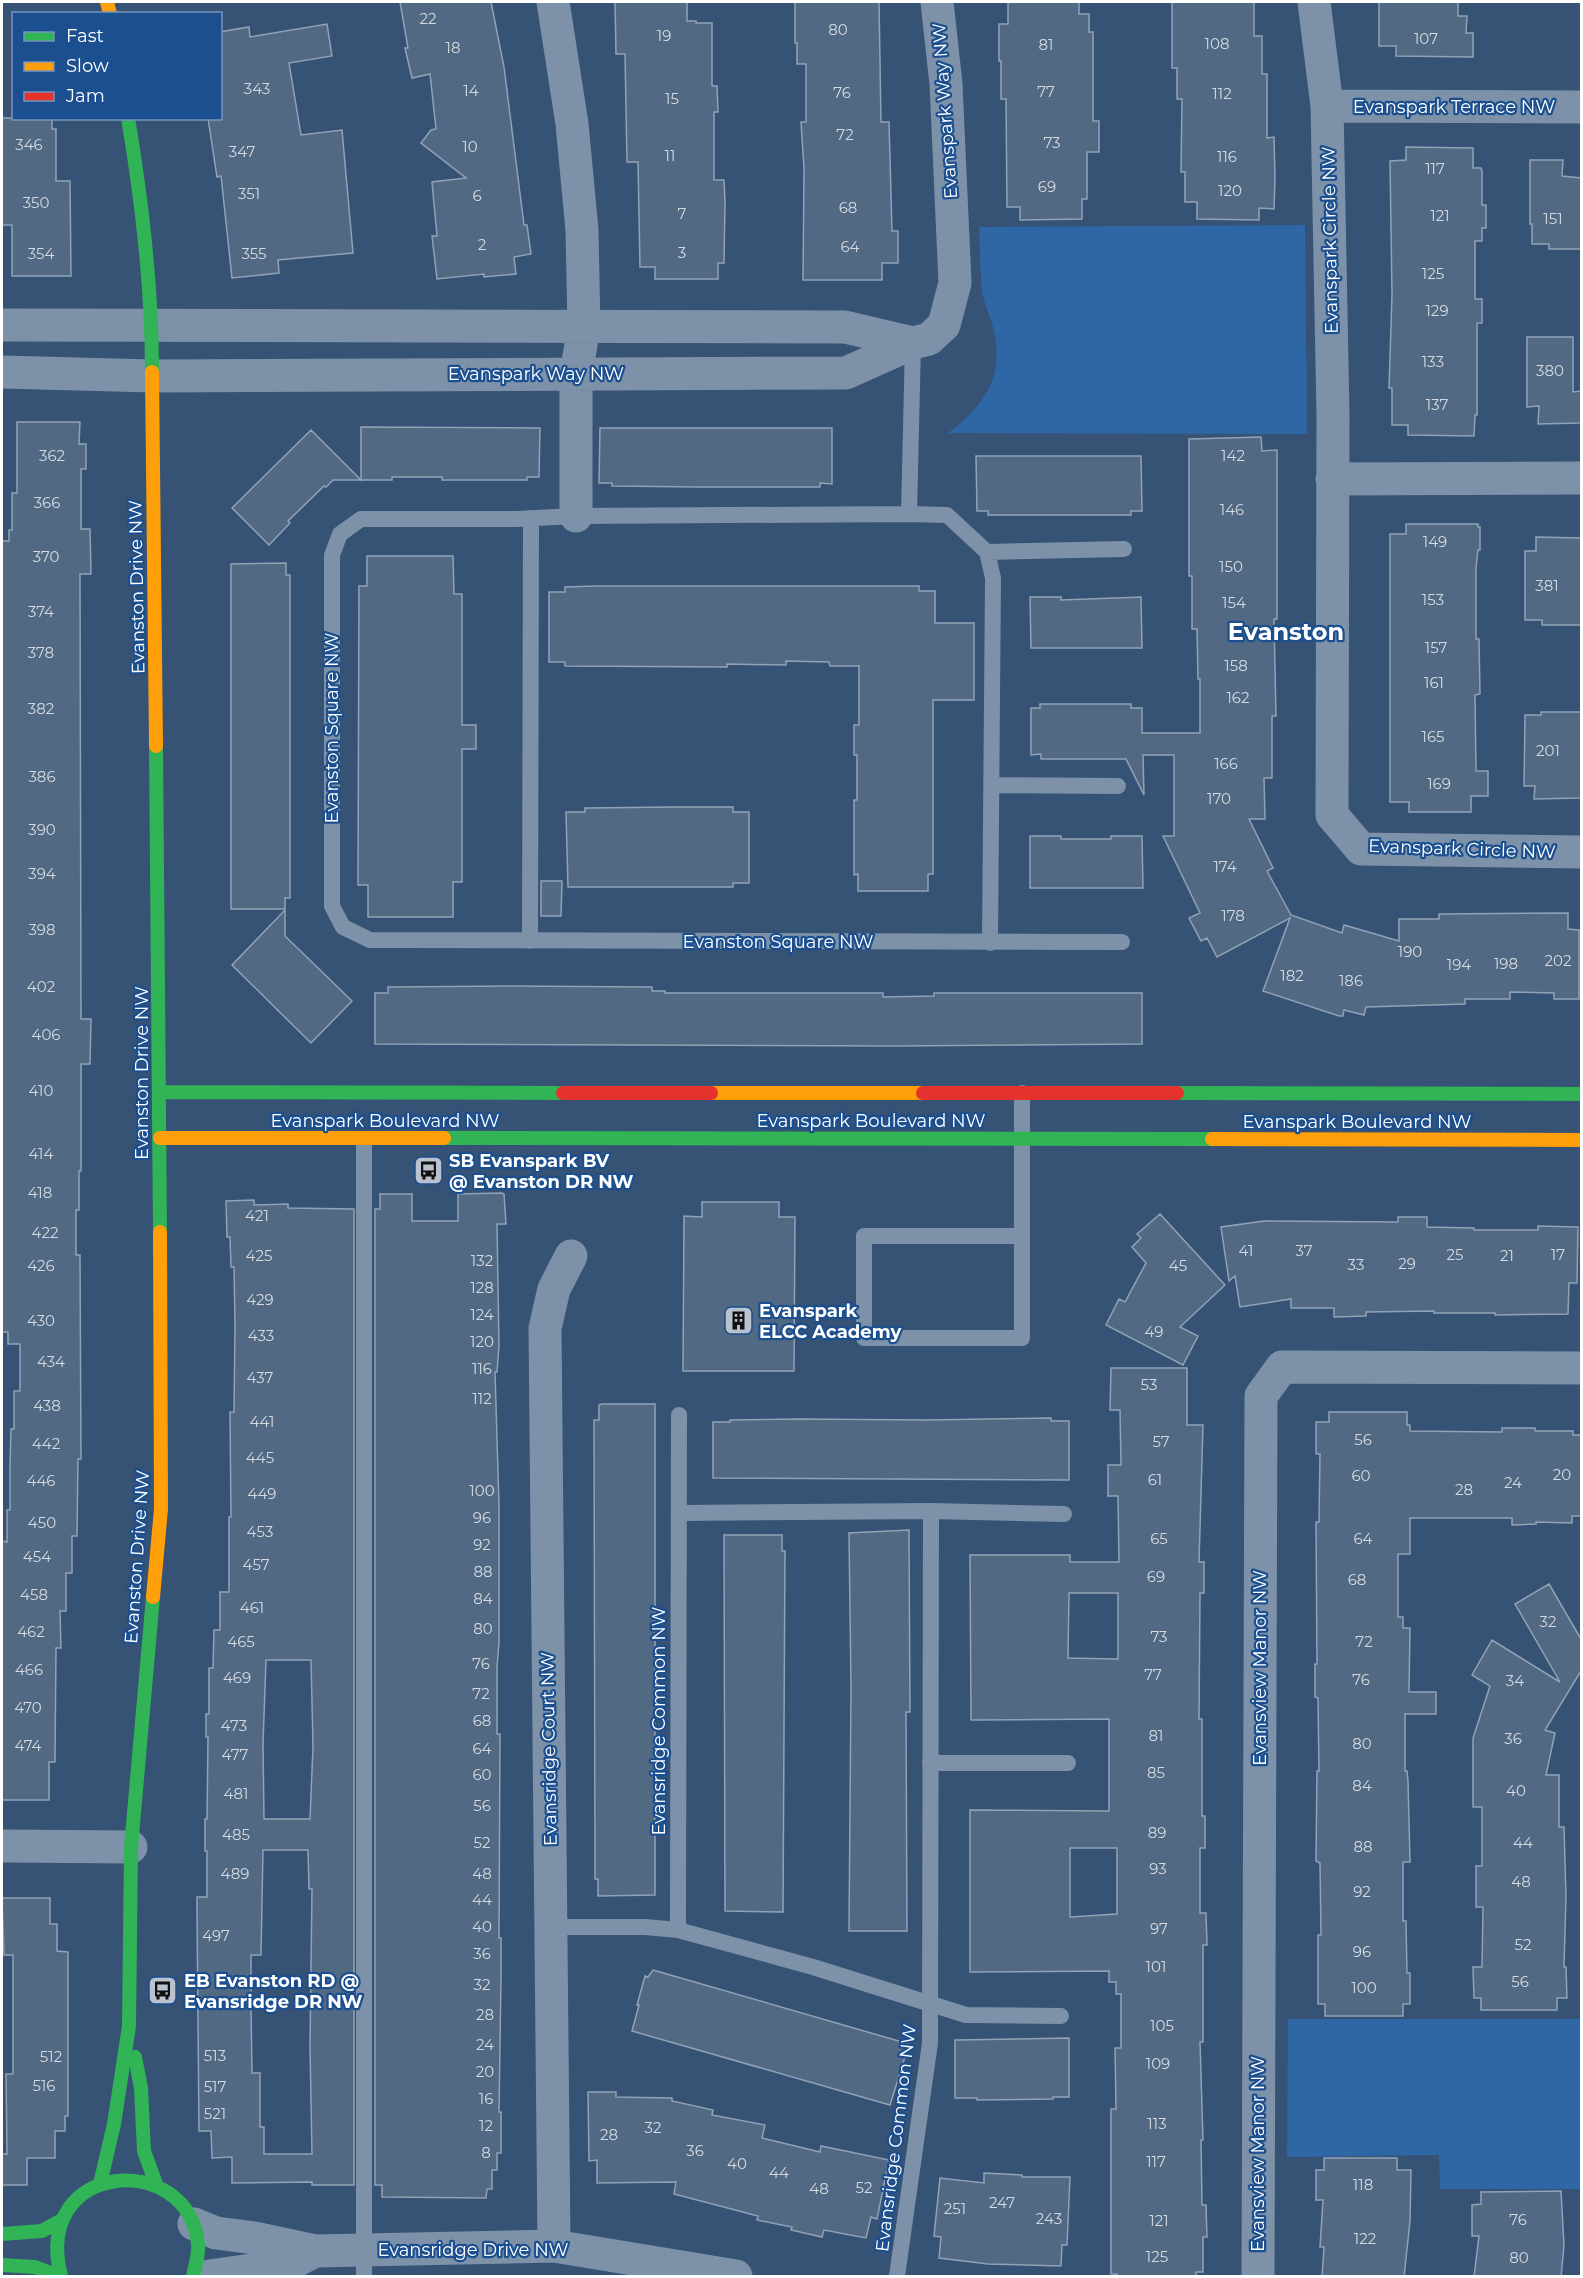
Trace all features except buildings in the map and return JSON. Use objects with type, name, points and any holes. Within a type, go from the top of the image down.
[{"type":"street","points":[[553,2],[572,124],[582,230],[584,327],[576,374],[576,516]]},
{"type":"street","name":"Evanspark Way NW","points":[[2,372],[153,376],[846,373],[929,339],[944,325],[955,283],[946,84],[937,2]]},
{"type":"street","name":"Evanspark Circle NW","points":[[1314,2],[1328,106],[1332,479],[1332,815],[1361,849],[1581,852]]},
{"type":"street","name":"Evanspark Terrace NW","points":[[1328,106],[1581,107]]},
{"type":"street","name":"Evanston Drive NW","points":[[100,2184],[114,2124],[129,2026],[131,1847],[161,1509],[160,1092],[152,326],[138,176],[128,120]]},
{"type":"street","points":[[2,325],[844,327],[913,344]]},
{"type":"street","points":[[1332,479],[1581,478]]},
{"type":"street","name":"Evanspark Boulevard NW","points":[[160,1092],[1581,1094]]},
{"type":"street","name":"Evanspark Boulevard NW","points":[[160,1138],[1581,1140]]},
{"type":"street","name":"Evansridge Court NW","points":[[554,2246],[545,1328],[554,1289],[571,1256]]},
{"type":"street","name":"Evansview Manor NW","points":[[1258,2277],[1260,1396],[1282,1367],[1581,1368]]},
{"type":"street","points":[[2,1846],[131,1847]]},
{"type":"street","name":"Evanston Drive NW","points":[[129,2026],[141,2088],[144,2151],[156,2184]]},
{"type":"street","points":[[60,2277],[55,2248],[62,2220],[78,2198],[100,2184],[128,2178],[156,2184],[179,2200],[194,2224],[199,2252],[193,2277]]},
{"type":"street","points":[[2,2234],[42,2231],[62,2220]]},
{"type":"street","name":"Evansridge Drive NW","points":[[194,2224],[216,2233],[254,2238],[364,2264],[554,2246],[736,2277]]},
{"type":"street","name":"Evansridge Drive NW","points":[[209,2277],[288,2265],[315,2251]]},
{"type":"street","points":[[2,2265],[35,2267],[60,2277]]},
{"type":"lane","points":[[909,514],[913,344]]},
{"type":"lane","name":"Evanston Square NW","points":[[987,552],[947,515],[361,519],[340,534],[332,555],[332,906],[343,927],[370,940],[1122,942]]},
{"type":"lane","points":[[530,941],[531,518]]},
{"type":"lane","points":[[990,943],[993,578],[987,552],[1124,549]]},
{"type":"lane","points":[[992,785],[1118,786]]},
{"type":"lane","points":[[1021,1236],[864,1236],[864,1338],[1022,1338],[1022,1093]]},
{"type":"lane","points":[[364,1138],[364,2264]]},
{"type":"lane","name":"Evansridge Common NW","points":[[678,1930],[679,1415]]},
{"type":"lane","points":[[679,1513],[931,1510],[1064,1514]]},
{"type":"lane","name":"Evansridge Common NW","points":[[897,2277],[930,2043],[931,1510]]},
{"type":"lane","points":[[930,1763],[1068,1763]]},
{"type":"lane","name":"Evansridge Common NW","points":[[551,1927],[645,1927],[678,1930],[813,1967],[966,2015],[1061,2016]]},
{"type":"shaded area","points":[[1305,225],[1307,434],[948,433],[961,423],[981,401],[988,390],[996,363],[994,331],[982,291],[979,227]]},
{"type":"shaded area","points":[[1288,2019],[1581,2019],[1581,2189],[1440,2189],[1439,2155],[1287,2157]]},
{"type":"traffic: fast","points":[[128,120],[145,244],[152,372]]},
{"type":"traffic: fast","points":[[156,746],[160,1232]]},
{"type":"traffic: fast","points":[[160,1092],[563,1093]]},
{"type":"traffic: fast","points":[[1177,1093],[1582,1094]]},
{"type":"traffic: fast","points":[[444,1138],[1212,1139]]},
{"type":"traffic: fast","points":[[100,2184],[114,2124],[129,2026],[131,1847],[153,1597]]},
{"type":"traffic: fast","points":[[135,2057],[141,2088],[144,2151],[156,2184]]},
{"type":"traffic: fast","points":[[61,2276],[58,2237],[68,2209],[89,2190],[115,2181],[143,2182],[169,2193],[188,2214],[198,2244],[193,2276]]},
{"type":"traffic: fast","points":[[2,2234],[42,2231],[62,2220]]},
{"type":"traffic: fast","points":[[2,2265],[35,2267],[59,2276]]},
{"type":"traffic: slow","points":[[107,2],[110,12]]},
{"type":"traffic: slow","points":[[152,372],[156,746]]},
{"type":"traffic: slow","points":[[711,1093],[923,1093]]},
{"type":"traffic: slow","points":[[160,1138],[444,1138]]},
{"type":"traffic: slow","points":[[1212,1139],[1582,1140]]},
{"type":"traffic: slow","points":[[153,1597],[161,1509],[160,1232]]},
{"type":"traffic: jam","points":[[563,1093],[711,1093]]},
{"type":"traffic: jam","points":[[923,1093],[1177,1093]]},
{"type":"place","name":"SB Evanspark BV @ Evanston DR NW","points":[[428,1171]]},
{"type":"place","name":"Evanspark ELCC Academy","points":[[738,1321]]},
{"type":"place","name":"EB Evanston RD @ Evansridge DR NW","points":[[163,1991]]},
{"type":"district","name":"Evanston","points":[[1286,632]]}]
